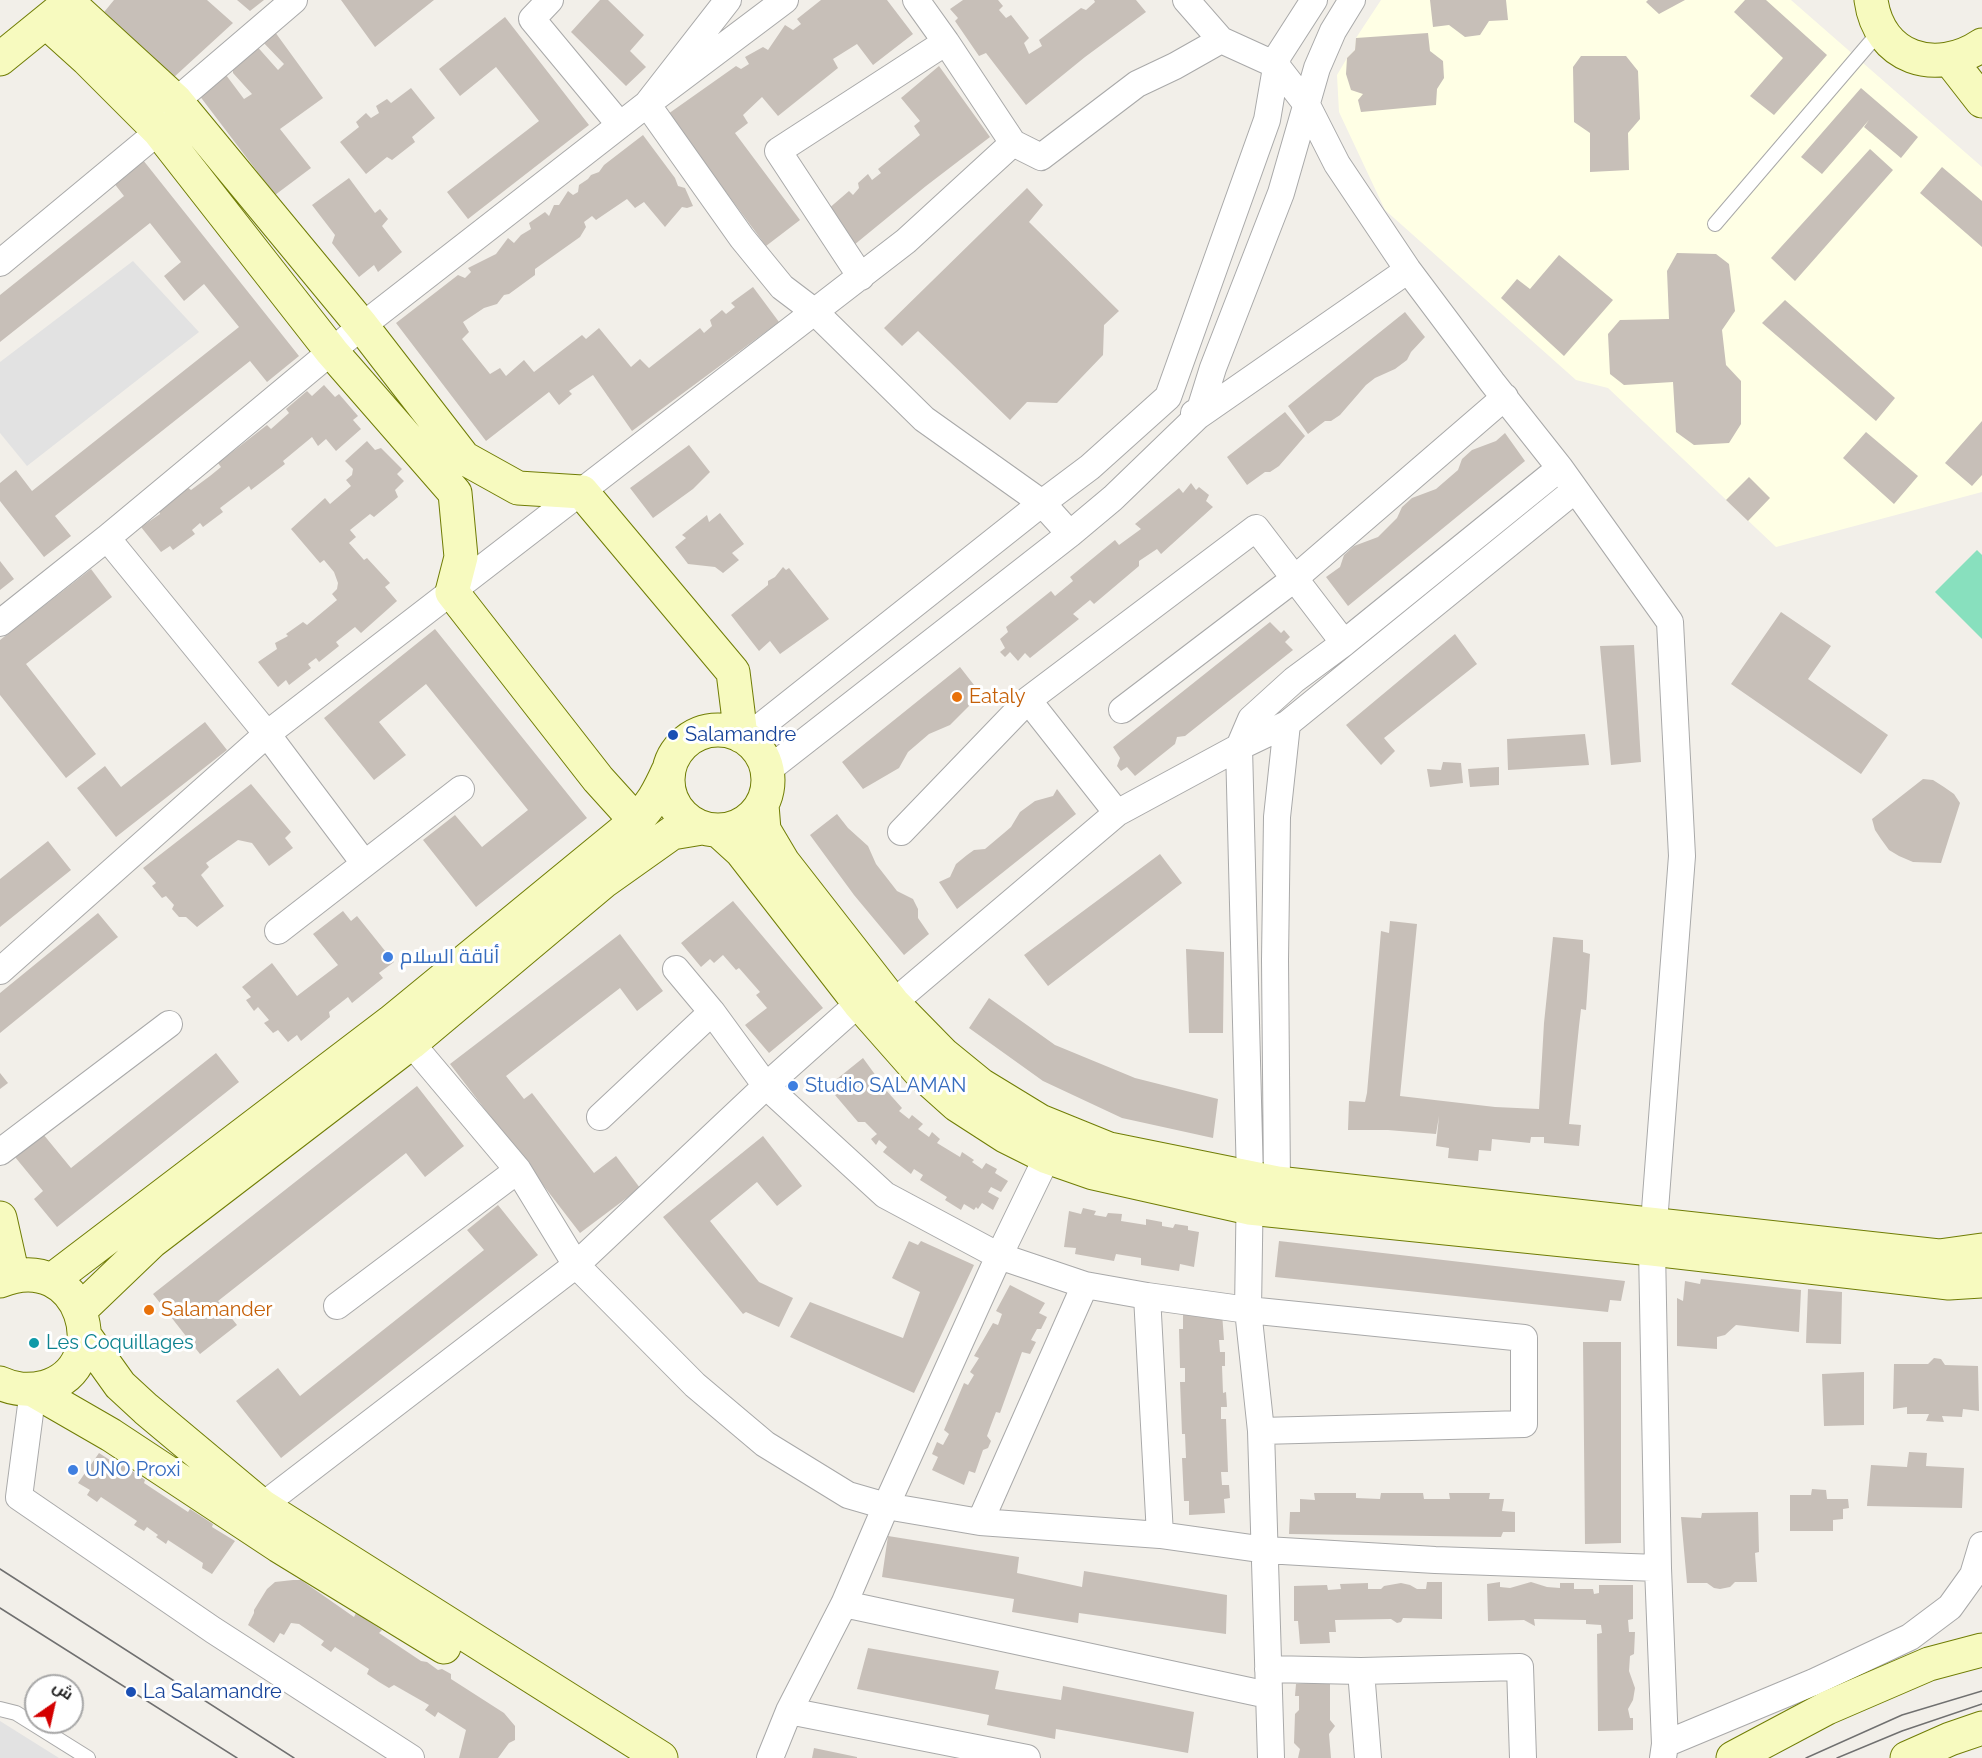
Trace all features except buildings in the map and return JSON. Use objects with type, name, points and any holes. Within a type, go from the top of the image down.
[{"type":"street","points":[[0,263],[159,131],[176,101],[294,0]]},
{"type":"street","points":[[550,0],[532,19],[620,125]]},
{"type":"street","points":[[647,104],[728,0]]},
{"type":"street","points":[[0,623],[107,538],[362,326],[647,104],[785,0]]},
{"type":"street","points":[[915,0],[946,42],[1013,143],[1041,157],[1137,84],[1221,40]]},
{"type":"street","points":[[1186,0],[1221,40],[1276,65],[1307,105],[1337,164],[1407,270],[1560,468],[1670,622],[1682,856],[1653,1236],[1658,1568],[1664,1751],[1910,1637],[1950,1607],[1973,1575],[1982,1545]]},
{"type":"street","points":[[744,737],[1090,467],[1168,397],[1267,120],[1278,56],[1314,0]]},
{"type":"street","points":[[1198,416],[1213,368],[1281,193],[1317,68],[1333,30],[1352,0]]},
{"type":"street","points":[[62,8],[176,101],[362,326],[464,458],[518,488],[582,492],[733,672],[744,737]]},
{"type":"street","points":[[0,59],[62,8]]},
{"type":"street","points":[[62,8],[87,59],[159,131],[332,352],[455,493],[461,557],[452,592]]},
{"type":"street","points":[[1871,11],[1894,45],[1911,56],[1930,61],[1950,60],[1968,54],[1982,45]]},
{"type":"street","points":[[861,277],[778,151],[946,42]]},
{"type":"street","points":[[1950,60],[1982,101]]},
{"type":"street","points":[[647,104],[742,238],[782,287],[815,312],[924,419],[1042,503],[1070,534]]},
{"type":"street","points":[[0,971],[267,734],[861,277],[906,241],[1013,143]]},
{"type":"street","points":[[768,770],[1070,534],[1113,498],[1198,416],[1407,270]]},
{"type":"street","points":[[1168,397],[1198,416]]},
{"type":"street","points":[[1122,710],[1294,579],[1505,397]]},
{"type":"street","points":[[1258,1190],[1239,747],[1251,719],[1294,680],[1344,643],[1560,468]]},
{"type":"street","points":[[893,1003],[1117,813],[1287,723],[1575,490]]},
{"type":"street","points":[[901,832],[1028,700],[1256,528],[1344,643]]},
{"type":"street","points":[[107,538],[267,734],[364,863]]},
{"type":"street","points":[[452,592],[598,779],[636,821]]},
{"type":"street","points":[[1028,700],[1117,813]]},
{"type":"street","points":[[1271,1758],[1261,1431],[1248,1310],[1275,960],[1277,817],[1287,723]]},
{"type":"street","points":[[0,1383],[13,1389],[33,1390],[52,1384],[69,1372],[80,1356],[82,1323],[151,1242],[411,1043],[603,882],[672,833],[736,828],[751,819],[762,805],[768,789],[768,770],[760,752],[744,737],[731,731],[714,730],[698,734],[684,743],[674,756],[657,796],[648,810],[636,821],[390,1022],[52,1280]]},
{"type":"street","points":[[668,771],[668,789],[675,806],[686,819],[710,829],[741,851],[859,1004],[919,1071],[957,1105],[1005,1136],[1047,1157],[1093,1173],[1653,1236],[1949,1283],[1982,1281]]},
{"type":"street","points":[[278,931],[461,789]]},
{"type":"street","points":[[762,805],[764,830],[783,862],[893,1003],[943,1054],[981,1085],[1040,1120],[1109,1149],[1258,1190]]},
{"type":"street","points":[[676,969],[712,1012],[766,1086],[885,1195],[999,1256],[1085,1285],[1147,1296],[1248,1310],[1524,1338],[1524,1425],[1261,1431]]},
{"type":"street","points":[[262,1506],[576,1265],[766,1086],[859,1004]]},
{"type":"street","points":[[600,1117],[712,1012]]},
{"type":"street","points":[[0,1152],[169,1024]]},
{"type":"street","points":[[411,1043],[519,1170],[576,1265],[695,1385],[765,1444],[848,1495],[886,1506],[980,1522],[1160,1535],[1266,1550],[1435,1560],[1658,1568]]},
{"type":"street","points":[[770,1758],[789,1711],[844,1604],[999,1256],[1047,1157]]},
{"type":"street","points":[[337,1306],[519,1170]]},
{"type":"street","points":[[0,1218],[7,1278],[33,1275],[52,1280],[64,1288],[74,1298],[82,1323],[120,1385],[262,1506],[661,1758]]},
{"type":"street","points":[[1653,1236],[1939,1256],[1982,1250]]},
{"type":"street","points":[[980,1522],[1085,1285]]},
{"type":"street","points":[[1147,1296],[1160,1535]]},
{"type":"street","points":[[33,1390],[20,1497],[213,1630],[411,1758]]},
{"type":"street","points":[[33,1390],[111,1434],[279,1546],[624,1758]]},
{"type":"street","points":[[844,1604],[1268,1695]]},
{"type":"street","points":[[1733,1758],[1837,1704],[1929,1664],[1982,1650]]},
{"type":"street","points":[[1268,1669],[1361,1671],[1520,1667],[1523,1758]]},
{"type":"street","points":[[1361,1671],[1368,1758]]},
{"type":"street","points":[[789,1711],[1027,1758]]},
{"type":"street","points":[[1906,1758],[1982,1728]]},
{"type":"lane","points":[[1715,224],[1871,11]]},
{"type":"lane","points":[[0,1709],[16,1713],[88,1758]]},
{"type":"shaded area","points":[[1381,0],[1791,0],[1982,167],[1982,492],[1776,547],[1608,388],[1576,380],[1385,210],[1339,112],[1337,75],[1347,58],[1355,50],[1356,38]]},
{"type":"shaded area","points":[[133,261],[199,332],[27,466],[0,433],[0,362]]},
{"type":"shaded area","points":[[0,1721],[59,1758],[0,1758]]},
{"type":"green space","points":[[1977,550],[1982,555],[1982,639],[1935,592]]},
{"type":"tram line","points":[[0,1569],[294,1758]]},
{"type":"tram line","points":[[0,1608],[237,1758]]},
{"type":"tram line","points":[[1806,1758],[1902,1715],[1982,1691]]},
{"type":"tram line","points":[[1837,1758],[1902,1731],[1982,1704]]},
{"type":"place","name":"Eataly","points":[[957,697]]},
{"type":"place","name":"Salamandre","points":[[673,735]]},
{"type":"place","name":"أناقة السلام","points":[[388,957]]},
{"type":"place","name":"Studio SALAMAN","points":[[793,1086]]},
{"type":"place","name":"Salamander","points":[[149,1310]]},
{"type":"place","name":"Les Coquillages","points":[[34,1343]]},
{"type":"place","name":"UNO Proxi","points":[[73,1470]]},
{"type":"place","name":"La Salamandre","points":[[131,1692]]}]
